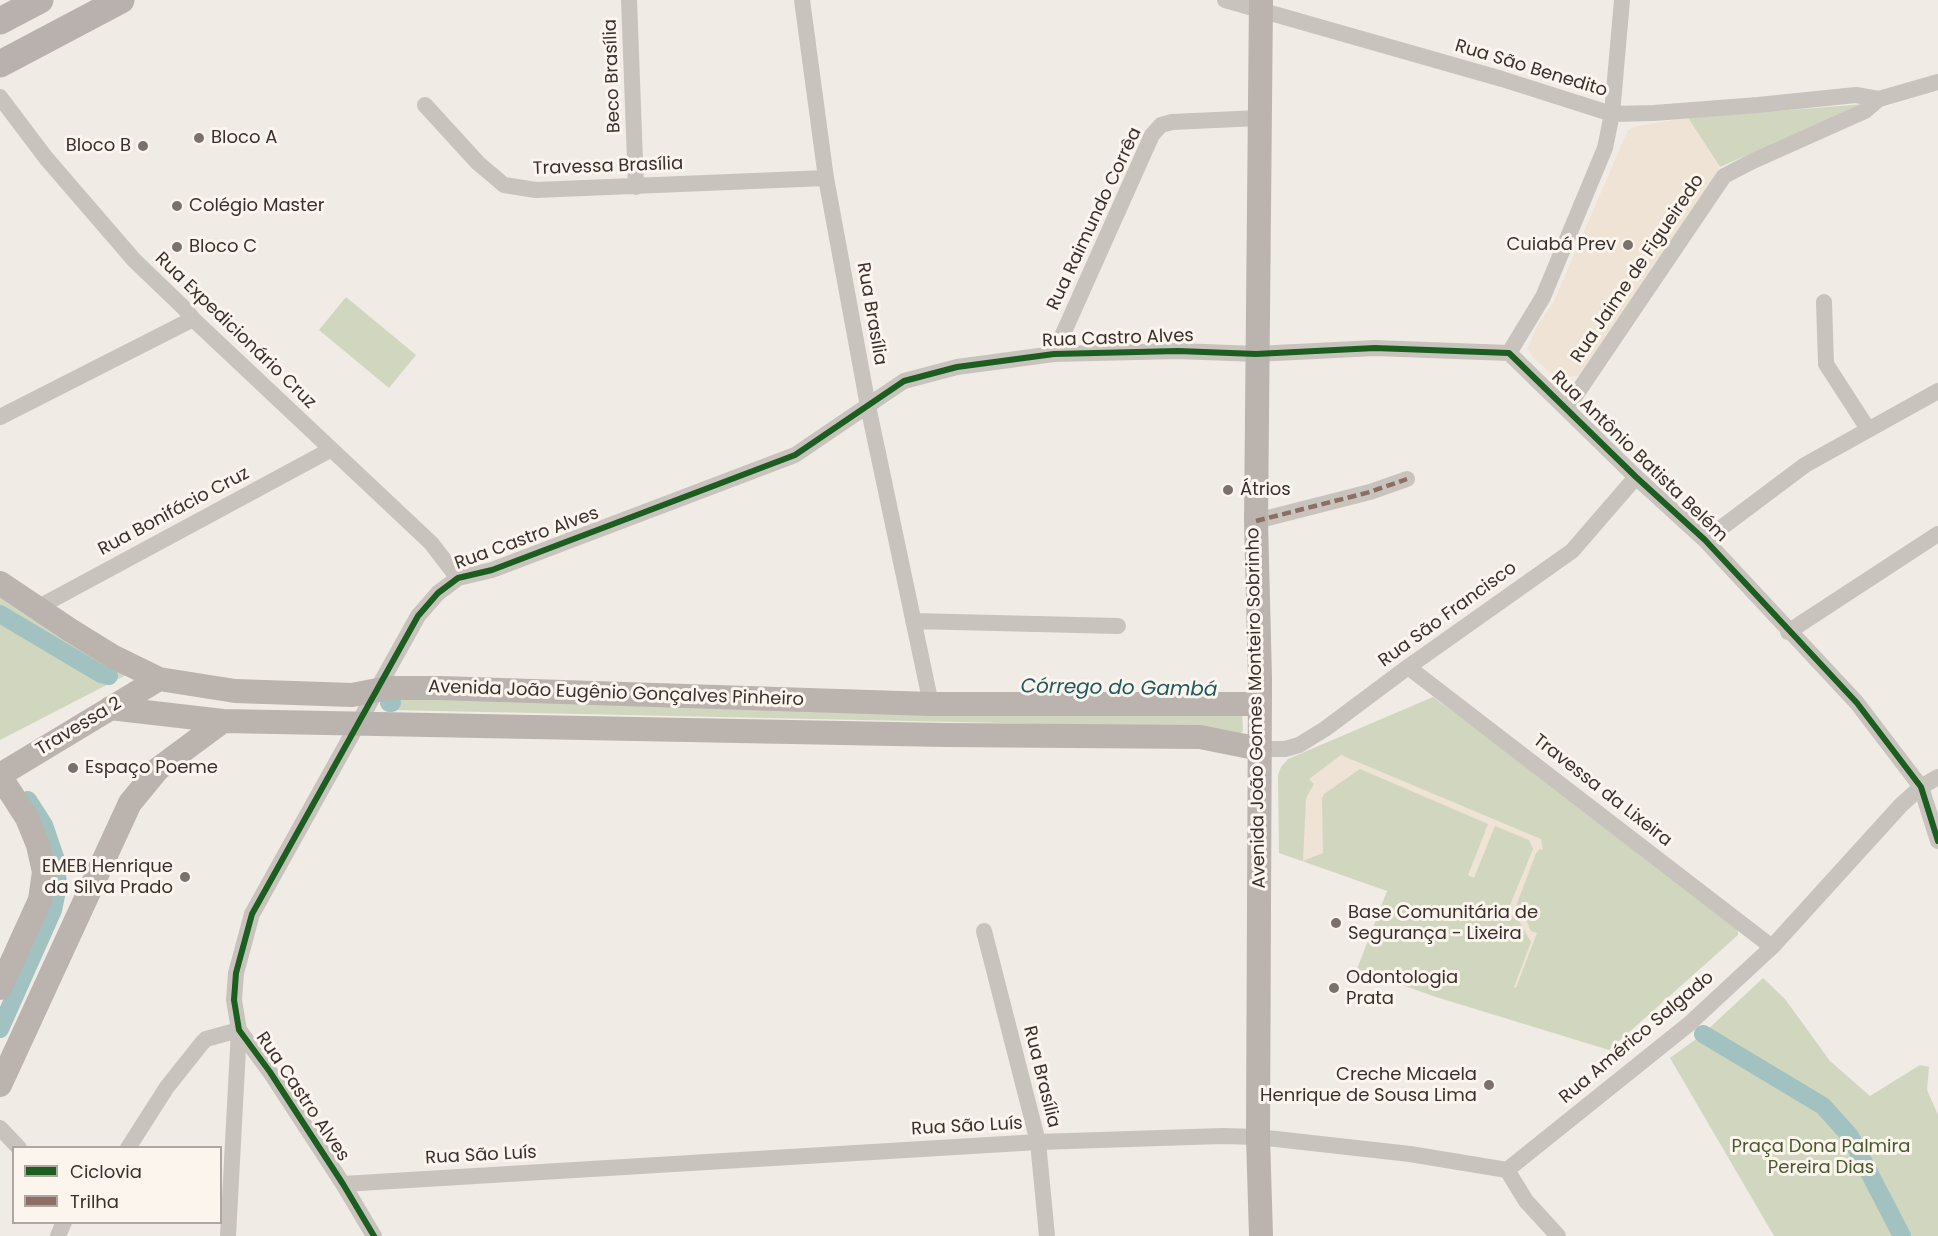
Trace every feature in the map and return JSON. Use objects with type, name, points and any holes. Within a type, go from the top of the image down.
[{"type":"main road","points":[[0,21],[40,0]]},
{"type":"main road","points":[[0,64],[121,0]]},
{"type":"street","name":"Beco Brasília","points":[[629,0],[636,187]]},
{"type":"street","name":"Rua Brasília","points":[[802,0],[826,177],[868,406],[931,704]]},
{"type":"street","name":"Rua São Benedito","points":[[1225,0],[1261,5],[1612,114],[1758,105],[1856,95],[1879,99],[1938,82]]},
{"type":"street","points":[[1256,354],[1375,348],[1509,353],[1543,297],[1605,148],[1612,114],[1622,0]]},
{"type":"street","name":"Avenida João Gomes Monteiro Sobrinho","points":[[1261,5],[1256,354],[1256,521],[1260,704],[1258,1137],[1261,1236]]},
{"type":"street","name":"Rua Expedicionário Cruz","points":[[0,97],[46,158],[134,260],[330,450],[431,543],[458,578]]},
{"type":"street","name":"Rua Jaime de Figueiredo","points":[[1567,408],[1724,176],[1865,111],[1879,99]]},
{"type":"street","name":"Travessa Brasília","points":[[425,105],[478,164],[504,185],[536,190],[826,177]]},
{"type":"street","name":"Rua Raimundo Corrêa","points":[[1054,354],[1152,135],[1161,125],[1172,122],[1259,118]]},
{"type":"street","points":[[1824,302],[1826,364],[1868,429]]},
{"type":"street","points":[[0,417],[193,319]]},
{"type":"street","name":"Rua Castro Alves","points":[[374,1236],[270,1072],[239,1030],[234,1000],[236,973],[252,914],[418,616],[438,593],[458,578],[492,570],[795,454],[904,381],[957,367],[1054,354],[1178,351],[1256,354]]},
{"type":"street","name":"Rua Antônio Batista Belém","points":[[1509,353],[1636,477],[1705,540],[1788,632],[1857,703],[1921,787],[1938,841]]},
{"type":"street","points":[[1705,540],[1805,465],[1938,391]]},
{"type":"street","name":"Rua Bonifácio Cruz","points":[[37,608],[330,450]]},
{"type":"street","name":"Rua São Francisco","points":[[1260,749],[1285,749],[1299,745],[1325,729],[1572,551],[1636,477]]},
{"type":"street","points":[[1256,521],[1370,492],[1407,479]]},
{"type":"street","points":[[1788,632],[1938,534]]},
{"type":"street","name":"Avenida João Eugênio Gonçalves Pinheiro","points":[[0,583],[112,656],[159,679],[262,693],[352,695],[388,688],[440,688],[931,704],[1260,704]]},
{"type":"street","points":[[913,621],[1118,626]]},
{"type":"street","name":"Travessa da Lixeira","points":[[1408,667],[1772,947]]},
{"type":"street","name":"Travessa 2","points":[[0,775],[159,679]]},
{"type":"street","name":"Avenida João Eugênio Gonçalves Pinheiro","points":[[110,708],[223,721],[933,735],[1200,737],[1260,749]]},
{"type":"street","points":[[0,1085],[130,803],[158,769],[223,721]]},
{"type":"street","points":[[0,775],[27,818],[38,845],[44,872],[40,900],[0,988]]},
{"type":"street","name":"Rua Américo Salgado","points":[[1507,1170],[1689,1024],[1772,947],[1901,805],[1921,787],[1938,777]]},
{"type":"street","name":"Rua Brasília","points":[[984,931],[1038,1143],[1047,1236]]},
{"type":"street","points":[[129,1146],[167,1087],[202,1043],[206,1039],[239,1030],[228,1236]]},
{"type":"street","points":[[0,1128],[17,1146]]},
{"type":"street","name":"Rua São Luís","points":[[343,1184],[1038,1143],[1222,1136],[1258,1137],[1410,1154],[1507,1170]]},
{"type":"street","points":[[1507,1170],[1526,1201],[1558,1236]]},
{"type":"green space","points":[[1864,104],[1720,167],[1688,118]]},
{"type":"green space","points":[[346,297],[416,355],[389,388],[319,330]]},
{"type":"green space","points":[[0,597],[126,675],[0,740],[0,620],[105,679],[109,674],[0,610]]},
{"type":"green space","points":[[392,694],[1242,708],[1243,731],[1240,734],[1003,723],[392,710]]},
{"type":"green space","points":[[1433,697],[1738,922],[1738,935],[1609,1050],[1436,997],[1357,969],[1387,891],[1279,853],[1278,775],[1288,759]]},
{"type":"green space","name":"Praça Dona Palmira Pereira Dias","points":[[1763,978],[1785,999],[1830,1061],[1870,1096],[1920,1065],[1929,1067],[1927,1090],[1938,1115],[1938,1236],[1774,1236],[1670,1058],[1703,1034]]},
{"type":"shaded area","points":[[1688,118],[1720,167],[1584,373],[1565,377],[1549,372],[1527,349],[1537,326],[1554,301],[1628,130],[1637,126]]},
{"type":"shaded area","points":[[1341,755],[1541,839],[1543,850],[1540,849],[1536,853],[1515,909],[1527,922],[1531,931],[1537,933],[1516,988],[1514,987],[1531,942],[1519,921],[1510,915],[1508,910],[1533,849],[1529,840],[1495,826],[1474,878],[1468,875],[1488,824],[1360,769],[1324,794],[1322,799],[1323,853],[1303,861],[1306,798],[1314,784],[1309,779]]},
{"type":"waterway","name":"Córrego do Gambá","points":[[0,614],[101,674],[109,676]]},
{"type":"waterway","points":[[0,1029],[53,910],[58,886],[56,860],[44,825],[28,800]]},
{"type":"waterway","name":"Córrego do Gambá","points":[[1703,1034],[1823,1106],[1850,1136],[1902,1236]]},
{"type":"marked path","points":[[1256,521],[1370,492],[1407,479]]},
{"type":"cycle path","points":[[374,1236],[270,1072],[239,1030],[234,1000],[236,973],[252,914],[418,616],[438,593],[458,578],[492,570],[795,455],[904,381],[957,367],[1054,354],[1178,351],[1256,354],[1375,348],[1509,353],[1636,477],[1705,540],[1857,703],[1921,787],[1938,841]]},
{"type":"place","name":"Bloco A","points":[[199,138]]},
{"type":"place","name":"Bloco B","points":[[143,146]]},
{"type":"place","name":"Colégio Master","points":[[177,206]]},
{"type":"place","name":"Cuiabá Prev","points":[[1628,245]]},
{"type":"place","name":"Bloco C","points":[[177,247]]},
{"type":"place","name":"Átrios","points":[[1228,490]]},
{"type":"place","name":"Espaço Poeme","points":[[73,768]]},
{"type":"place","name":"EMEB Henrique da Silva Prado","points":[[185,877]]},
{"type":"place","name":"Base Comunitária de Segurança - Lixeira","points":[[1336,923]]},
{"type":"place","name":"Odontologia Prata","points":[[1334,988]]},
{"type":"place","name":"Creche Micaela Henrique de Sousa Lima","points":[[1489,1085]]}]
